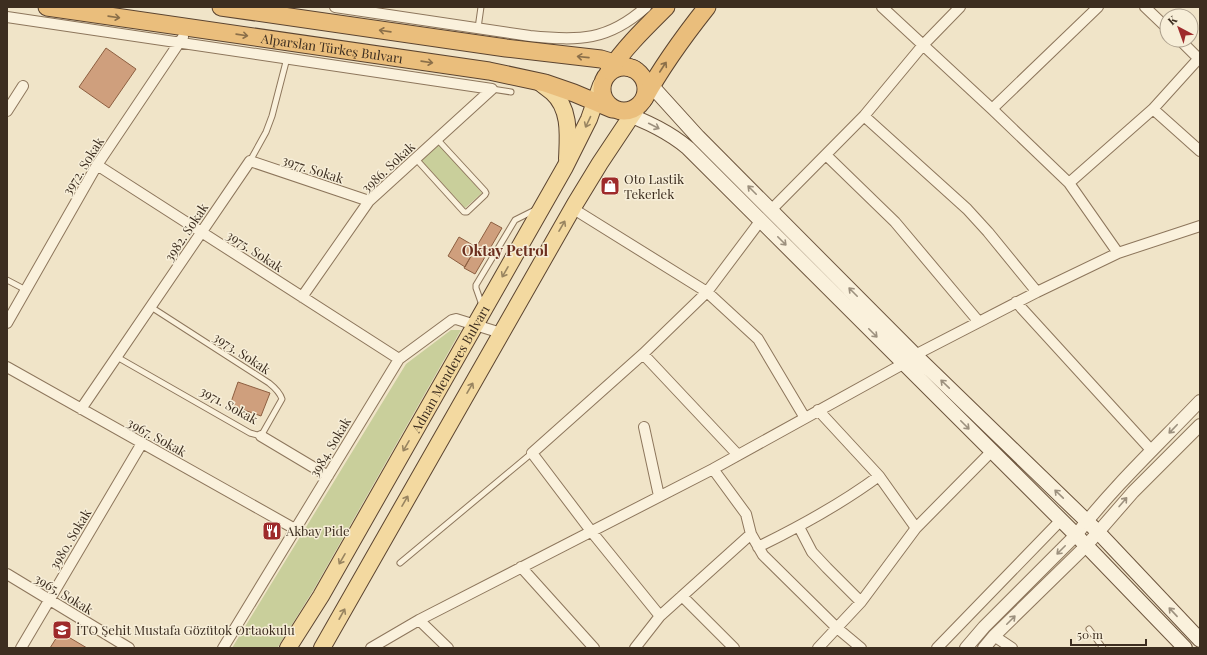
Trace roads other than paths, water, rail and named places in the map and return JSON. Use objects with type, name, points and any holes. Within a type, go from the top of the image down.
[{"type":"highway","name":"Alparslan Türkeş Bulvarı","points":[[48,7],[489,71],[538,81],[596,101],[629,108]]},
{"type":"highway","name":"Alparslan Türkeş Bulvarı","points":[[221,7],[476,36],[541,52],[589,57],[614,62],[642,76]]},
{"type":"highway","points":[[629,108],[607,104],[603,99],[601,92],[602,82],[614,62],[666,7]]},
{"type":"highway","name":"Adnan Menderes Bulvarı","points":[[629,108],[642,76],[679,44],[707,7]]},
{"type":"highway","points":[[602,82],[608,73],[613,69],[620,67],[627,67],[642,76]]},
{"type":"main road","points":[[642,76],[698,137],[915,355],[1098,532],[1200,640]]},
{"type":"main road","points":[[538,81],[556,96],[565,114],[568,136],[566,163]]},
{"type":"main road","name":"Adnan Menderes Bulvarı","points":[[288,648],[321,596],[542,207],[589,119],[602,82]]},
{"type":"main road","points":[[629,108],[651,124],[679,140],[1076,535],[1185,648]]},
{"type":"main road","name":"Adnan Menderes Bulvarı","points":[[322,648],[572,208],[600,163],[629,108]]},
{"type":"main road","points":[[903,364],[915,355]]},
{"type":"street","points":[[336,7],[476,36],[557,38],[588,37],[604,34],[618,28],[646,7]]},
{"type":"street","points":[[882,7],[1069,183],[1118,253]]},
{"type":"street","points":[[771,210],[864,116],[924,45],[960,7]]},
{"type":"street","points":[[992,109],[1098,7]]},
{"type":"street","points":[[1145,7],[1159,20]]},
{"type":"street","points":[[7,17],[492,89]]},
{"type":"street","name":"3972. Sokak","points":[[7,323],[97,166],[189,28]]},
{"type":"street","points":[[1069,183],[1153,109],[1199,58],[1188,48]]},
{"type":"street","points":[[7,111],[23,86]]},
{"type":"street","name":"3986. Sokak","points":[[302,297],[369,201],[492,89]]},
{"type":"street","points":[[1153,109],[1200,151]]},
{"type":"street","points":[[864,116],[967,209],[988,232],[1037,292]]},
{"type":"street","points":[[826,155],[895,222],[979,322]]},
{"type":"street","name":"3977. Sokak","points":[[250,162],[369,201]]},
{"type":"street","name":"3982. Sokak","points":[[81,409],[250,162]]},
{"type":"street","name":"3975. Sokak","points":[[97,166],[399,359]]},
{"type":"street","points":[[572,208],[707,292],[758,339],[805,418]]},
{"type":"street","points":[[660,616],[591,531],[532,453],[643,354],[707,292],[761,220]]},
{"type":"street","points":[[915,355],[1016,302],[1118,253],[1200,226]]},
{"type":"street","points":[[1016,302],[1152,451]]},
{"type":"street","name":"3984. Sokak","points":[[223,648],[399,359],[452,320],[456,319],[501,332]]},
{"type":"street","points":[[643,354],[738,455]]},
{"type":"street","points":[[371,648],[419,620],[713,469],[903,364]]},
{"type":"street","name":"3967. Sokak","points":[[7,367],[295,529]]},
{"type":"street","points":[[966,648],[984,627],[1076,535],[1087,521],[1200,401]]},
{"type":"street","points":[[818,410],[879,476],[916,528]]},
{"type":"street","points":[[984,648],[994,636],[1086,546],[1133,492],[1200,425]]},
{"type":"street","points":[[644,427],[659,496]]},
{"type":"street","name":"3971. Sokak","points":[[261,436],[328,476]]},
{"type":"street","name":"3980. Sokak","points":[[21,648],[142,443]]},
{"type":"street","points":[[818,648],[861,602],[916,528],[992,452]]},
{"type":"street","points":[[713,469],[746,514],[751,534],[763,555],[837,628],[861,648]]},
{"type":"street","points":[[758,547],[799,527],[857,492],[879,476]]},
{"type":"street","points":[[937,648],[1061,520]]},
{"type":"street","points":[[799,527],[812,552],[861,602]]},
{"type":"street","points":[[635,648],[660,616],[751,534]]},
{"type":"street","points":[[521,567],[594,648]]},
{"type":"street","name":"3965. Sokak","points":[[7,574],[129,648]]},
{"type":"street","points":[[682,596],[734,648]]},
{"type":"street","points":[[419,620],[448,648]]},
{"type":"street","points":[[994,636],[1012,648]]},
{"type":"lane","points":[[476,36],[481,7]]},
{"type":"lane","name":"3982. Sokak","points":[[250,162],[271,120],[287,58]]},
{"type":"lane","points":[[492,89],[511,92]]},
{"type":"lane","points":[[416,158],[465,212],[485,195],[486,193],[438,139]]},
{"type":"lane","points":[[7,280],[26,290]]},
{"type":"lane","name":"3973. Sokak","points":[[151,307],[275,388],[282,399],[261,436]]},
{"type":"lane","name":"3971. Sokak","points":[[117,356],[250,433],[261,436]]},
{"type":"lane","points":[[400,563],[532,453]]},
{"type":"lane","points":[[1088,629],[1103,648]]},
{"type":"place","name":"Oto Lastik Tekerlek","points":[[610,186]]},
{"type":"place","name":"Akbay Pide","points":[[272,531]]},
{"type":"place","name":"İTO Şehit Mustafa Gözütok Ortaokulu","points":[[62,630]]},
{"type":"district","name":"Oktay Petrol","points":[[505,251]]}]
